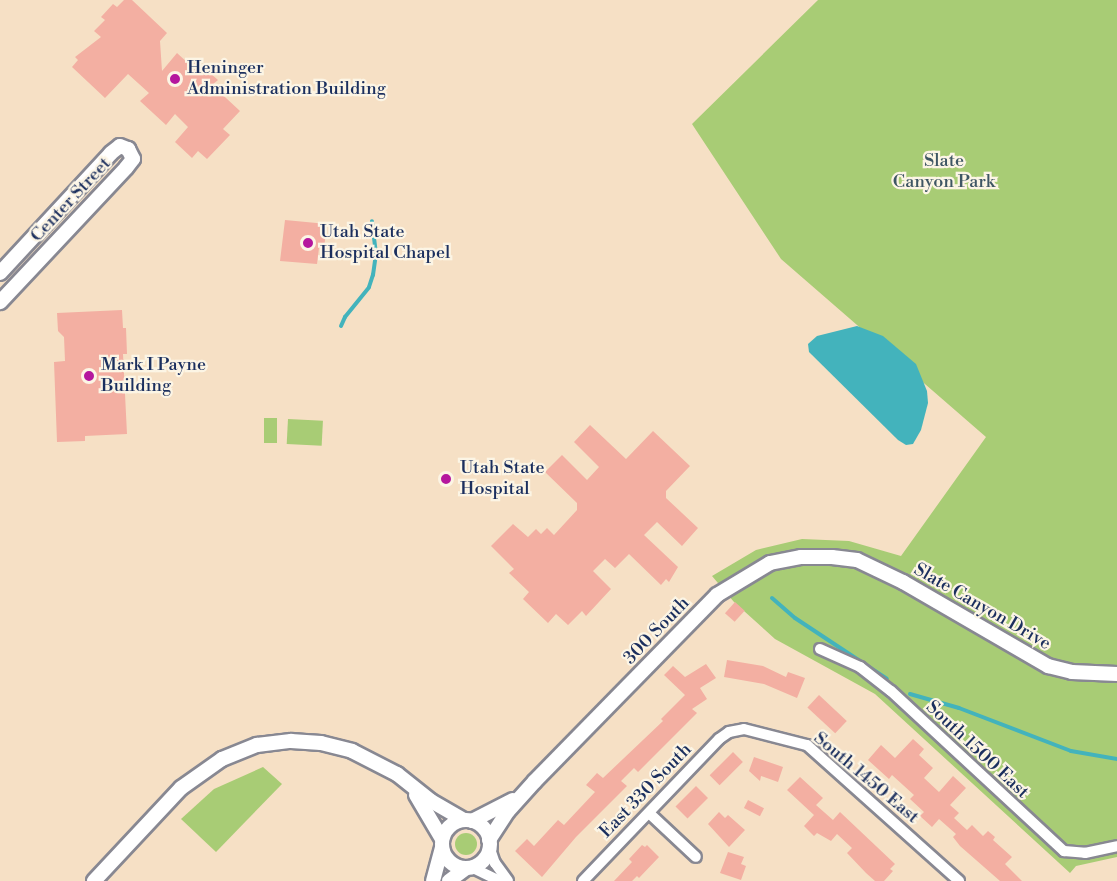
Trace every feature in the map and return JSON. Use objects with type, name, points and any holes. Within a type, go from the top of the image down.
[{"type":"street","name":"Center Street","points":[[0,273],[111,153],[120,146],[128,149],[133,159],[0,302]]},
{"type":"street","points":[[80,186],[97,200]]},
{"type":"street","points":[[56,213],[71,226]]},
{"type":"street","name":"300 South","points":[[489,843],[508,811],[717,595],[770,563],[801,557],[832,557]]},
{"type":"street","name":"Slate Canyon Drive","points":[[832,557],[857,560],[881,570],[1047,666],[1072,672],[1117,674]]},
{"type":"street","name":"South 1500 East","points":[[820,649],[860,667],[891,691],[1064,851],[1085,853],[1117,846]]},
{"type":"street","name":"East 330 South","points":[[583,881],[719,739],[737,729]]},
{"type":"street","name":"South 1450 East","points":[[737,729],[772,735],[807,746],[959,881]]},
{"type":"street","points":[[94,881],[181,788],[216,763],[246,748],[291,741],[321,743],[352,752],[379,764],[431,801],[485,829],[495,863],[508,881]]},
{"type":"street","points":[[403,779],[431,816],[449,861],[501,881]]},
{"type":"street","name":"300 South","points":[[468,820],[507,804],[536,781]]},
{"type":"street","points":[[649,813],[696,857]]},
{"type":"street","points":[[433,881],[442,843],[450,826],[468,820]]},
{"type":"street","points":[[449,881],[484,859],[489,843]]},
{"type":"green space","name":"Slate Canyon Park","points":[[818,0],[1117,0],[1117,857],[1076,866],[1070,873],[875,694],[775,639],[734,602],[712,576],[756,550],[802,539],[849,541],[901,556],[986,437],[781,259],[692,124]]},
{"type":"green space","points":[[264,418],[277,418],[277,443],[264,443]]},
{"type":"green space","points":[[288,419],[323,421],[322,446],[287,444]]},
{"type":"green space","points":[[263,767],[282,784],[216,852],[181,819],[214,789]]},
{"type":"green space","points":[[466,833],[474,836],[477,844],[474,852],[466,855],[458,852],[455,844],[458,836]]},
{"type":"water","points":[[857,326],[883,336],[916,364],[927,391],[928,403],[921,430],[913,444],[906,445],[898,440],[809,352],[808,344],[817,336]]},
{"type":"building","name":"Heninger Administration Building","points":[[124,0],[132,0],[167,33],[160,41],[162,71],[177,53],[189,64],[194,59],[218,80],[212,85],[240,111],[223,129],[230,135],[207,159],[198,151],[192,158],[175,142],[188,127],[175,114],[166,125],[140,101],[149,93],[128,74],[105,98],[72,67],[78,60],[75,57],[101,37],[94,31],[105,20],[101,17],[113,4],[117,7]]},
{"type":"building","name":"Utah State Hospital Chapel","points":[[285,220],[327,224],[324,248],[319,248],[317,264],[280,261]]},
{"type":"building","name":"Mark I Payne Building","points":[[122,310],[123,328],[126,328],[127,354],[123,354],[127,434],[85,436],[85,441],[57,442],[54,362],[65,361],[64,337],[58,331],[57,313]]},
{"type":"building","points":[[590,425],[626,459],[653,431],[690,466],[666,491],[666,498],[698,528],[682,546],[657,522],[644,535],[678,567],[669,582],[666,579],[661,585],[629,554],[615,568],[605,559],[593,571],[611,589],[586,616],[582,611],[568,625],[556,614],[548,623],[523,599],[529,592],[509,573],[514,569],[491,546],[513,524],[528,537],[536,529],[541,534],[547,528],[554,535],[577,510],[577,503],[545,472],[562,455],[587,480],[599,467],[574,442]]},
{"type":"building","points":[[735,602],[745,611],[735,622],[725,613]]},
{"type":"building","points":[[727,660],[763,666],[786,677],[788,672],[805,678],[797,698],[764,684],[724,677]]},
{"type":"building","points":[[706,664],[716,678],[700,688],[707,699],[692,709],[697,713],[638,772],[634,768],[621,781],[627,786],[576,837],[542,877],[515,851],[527,839],[534,846],[558,820],[564,825],[595,792],[586,785],[597,773],[603,778],[663,721],[661,719],[685,695],[664,675],[673,666],[685,677]]},
{"type":"building","points":[[819,695],[847,721],[835,733],[807,707]]},
{"type":"building","points":[[913,739],[924,749],[919,755],[933,768],[924,778],[939,792],[953,776],[966,788],[950,805],[959,813],[954,818],[967,830],[972,825],[983,836],[988,831],[995,837],[993,840],[1012,857],[1005,864],[1022,881],[1000,881],[960,846],[953,837],[956,834],[939,819],[932,827],[920,816],[924,812],[910,799],[914,795],[892,775],[889,779],[868,760],[881,745],[895,758]]},
{"type":"building","points":[[733,752],[743,762],[720,785],[710,775]]},
{"type":"building","points":[[754,757],[783,767],[778,782],[761,776],[760,781],[749,771]]},
{"type":"building","points":[[800,777],[823,798],[816,805],[833,820],[840,812],[895,864],[890,869],[893,871],[884,881],[875,881],[866,873],[847,853],[852,848],[837,834],[831,841],[817,833],[814,836],[804,826],[814,815],[787,790]]},
{"type":"building","points":[[696,786],[708,798],[688,819],[675,807]]},
{"type":"building","points":[[748,800],[764,808],[760,816],[744,808]]},
{"type":"building","points":[[719,812],[725,818],[728,815],[745,830],[729,847],[708,824]]},
{"type":"building","points":[[642,845],[645,847],[647,845],[659,857],[639,878],[637,876],[632,881],[614,881],[632,862],[629,859]]},
{"type":"building","points":[[728,852],[744,857],[741,864],[746,866],[741,880],[720,873]]},
{"type":"waterway","points":[[341,326],[345,317],[369,287],[373,275],[376,254],[372,221]]},
{"type":"waterway","points":[[772,598],[795,618],[887,679]]},
{"type":"waterway","points":[[910,694],[959,708],[1071,751],[1117,759]]},
{"type":"place","name":"Heninger Administration Building","points":[[175,79]]},
{"type":"place","name":"Utah State Hospital Chapel","points":[[308,243]]},
{"type":"place","name":"Mark I Payne Building","points":[[89,376]]},
{"type":"place","name":"Utah State Hospital","points":[[446,479]]}]
